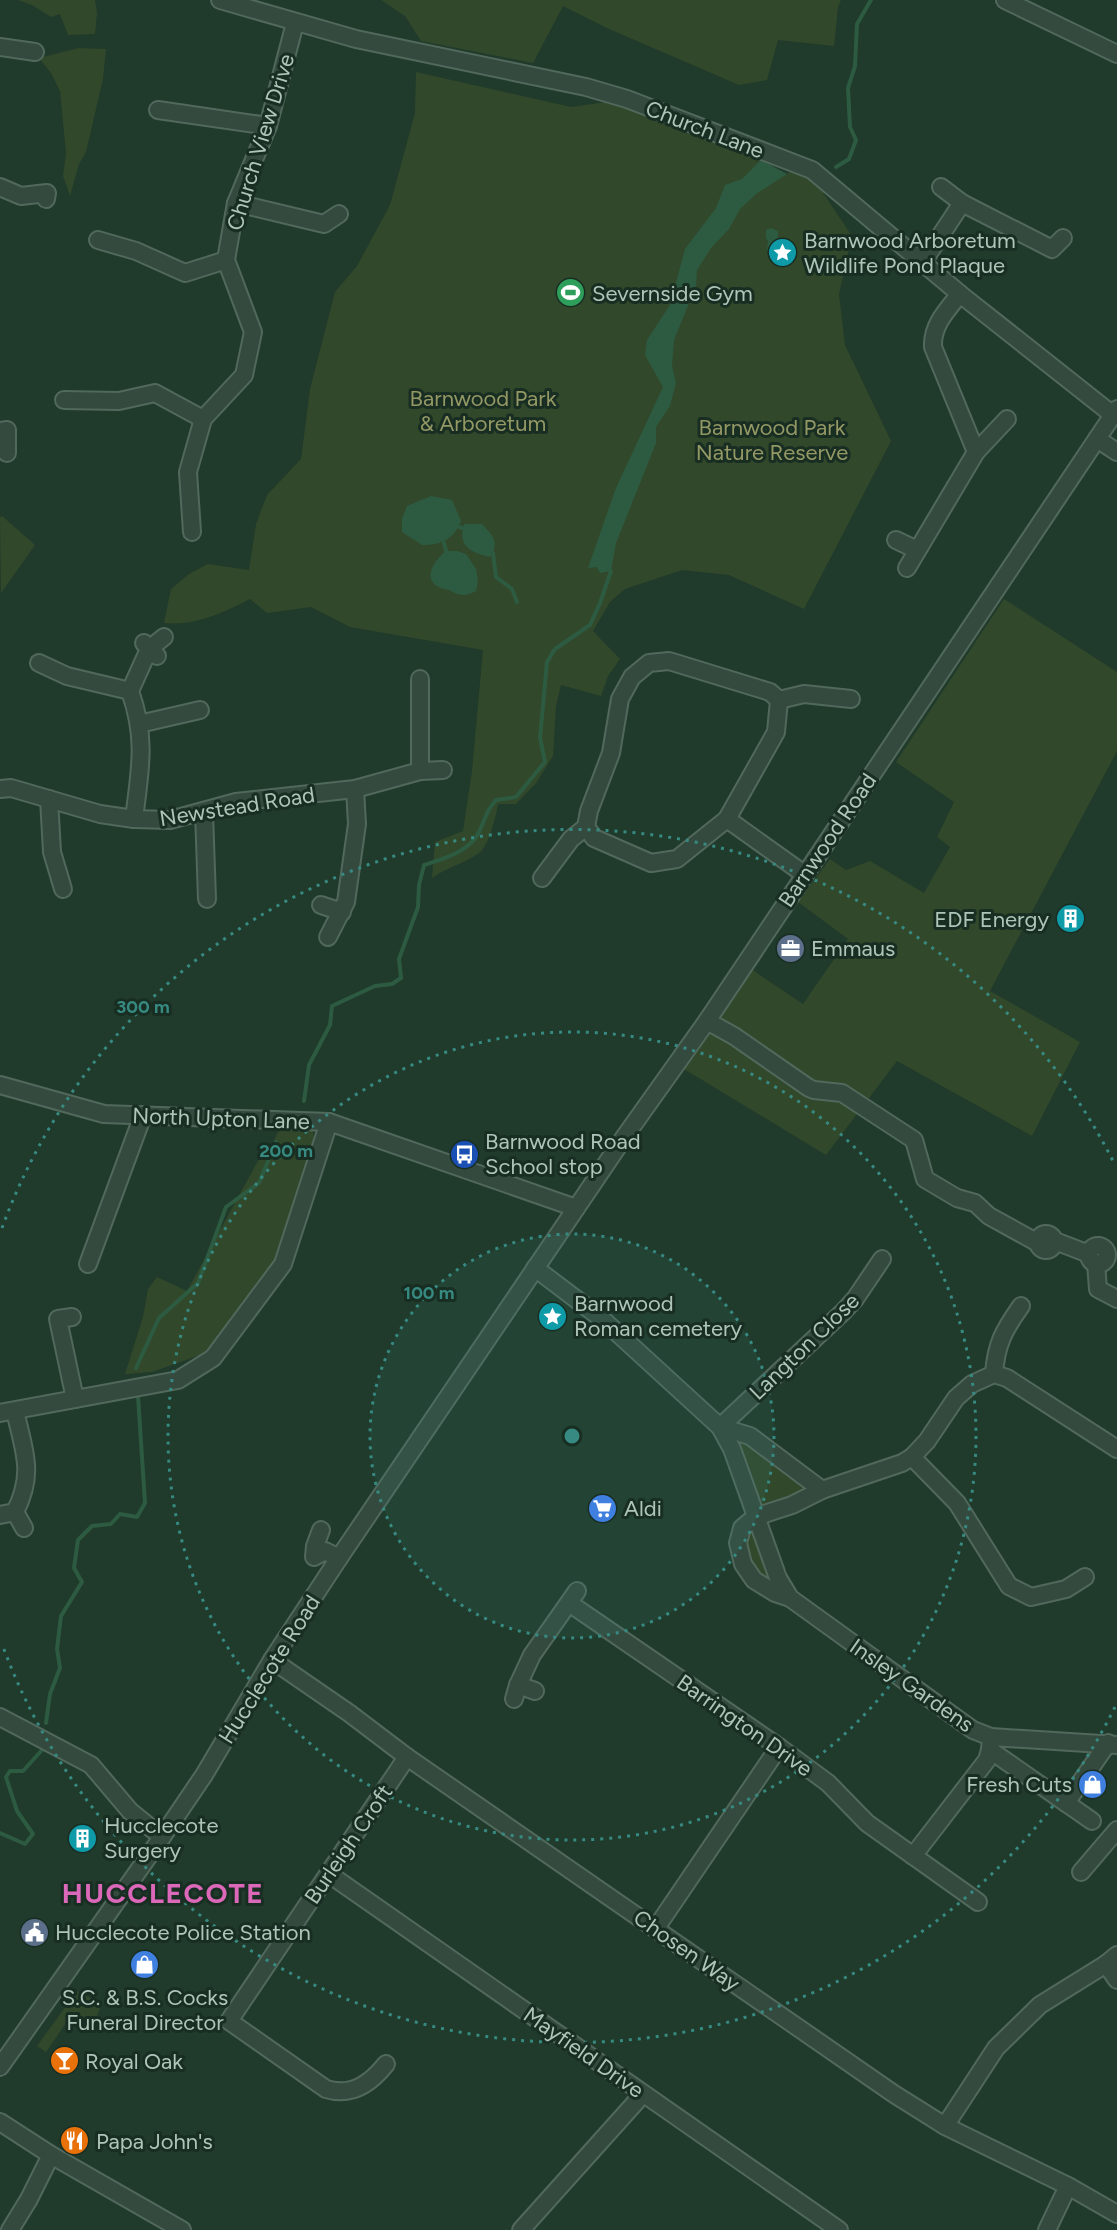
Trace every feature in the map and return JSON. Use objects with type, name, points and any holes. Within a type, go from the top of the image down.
[{"type":"street","name":"Church Lane","points":[[220,0],[356,39],[586,87],[650,108],[812,170],[960,294],[1115,412]]},
{"type":"street","points":[[1010,1],[1117,54]]},
{"type":"street","name":"Church View Drive","points":[[203,419],[244,375],[253,332],[226,260],[236,203],[268,126],[295,23]]},
{"type":"street","points":[[0,47],[35,52]]},
{"type":"street","points":[[158,110],[268,126]]},
{"type":"street","points":[[0,187],[21,196],[47,193],[46,199]]},
{"type":"street","points":[[941,187],[962,203],[1052,249],[1063,238]]},
{"type":"street","points":[[236,203],[324,224],[339,214]]},
{"type":"street","points":[[923,262],[962,203]]},
{"type":"street","points":[[98,240],[135,251],[185,273],[226,260]]},
{"type":"street","points":[[960,294],[936,326],[932,334],[933,347],[976,452]]},
{"type":"street","points":[[64,400],[119,401],[155,393],[203,419],[188,472],[192,532]]},
{"type":"street","name":"Barnwood Road","points":[[535,1268],[622,1139],[707,1021],[1115,412]]},
{"type":"street","points":[[907,568],[976,452],[1007,419]]},
{"type":"street","points":[[0,431],[7,430],[7,453]]},
{"type":"street","points":[[1097,439],[1117,452]]},
{"type":"street","points":[[896,540],[917,550]]},
{"type":"street","points":[[134,819],[142,755],[139,724],[130,691],[150,649],[164,637]]},
{"type":"street","points":[[542,878],[572,839],[586,827],[589,812],[611,753],[620,699],[632,677],[649,663],[669,661],[770,692],[779,700]]},
{"type":"street","points":[[39,663],[67,676],[130,691]]},
{"type":"street","points":[[420,679],[420,771]]},
{"type":"street","points":[[779,700],[804,694],[851,699]]},
{"type":"street","points":[[586,827],[594,838],[651,863],[676,860],[727,819],[776,732],[779,700]]},
{"type":"street","points":[[139,724],[201,710]]},
{"type":"street","name":"Newstead Road","points":[[0,789],[11,788],[100,814],[134,819],[170,819],[236,802],[355,789],[420,771],[443,770]]},
{"type":"street","points":[[328,937],[346,902],[357,824],[355,789]]},
{"type":"street","points":[[49,799],[51,852],[63,889]]},
{"type":"street","points":[[204,812],[204,891]]},
{"type":"street","points":[[727,819],[804,874]]},
{"type":"street","points":[[321,905],[342,912]]},
{"type":"street","points":[[707,1021],[734,1036],[809,1088],[842,1093],[915,1140],[925,1179],[957,1198],[975,1203],[989,1216],[1046,1242],[1102,1252],[1098,1289],[1117,1299]]},
{"type":"street","name":"North Upton Lane","points":[[0,1085],[104,1114],[329,1122],[576,1208]]},
{"type":"street","points":[[88,1264],[143,1115]]},
{"type":"street","points":[[24,1528],[8,1513],[27,1483],[27,1465],[8,1412],[178,1380],[213,1358],[283,1264],[329,1122]]},
{"type":"street","name":"Langton Close","points":[[720,1427],[843,1312],[865,1286],[882,1259]]},
{"type":"street","name":"Insley Gardens","points":[[535,1268],[601,1318],[720,1427],[732,1449],[778,1578],[790,1598]]},
{"type":"street","name":"Hucclecote Road","points":[[0,2067],[204,1775],[272,1660],[535,1268]]},
{"type":"street","points":[[994,1374],[996,1353],[1002,1334],[1021,1306]]},
{"type":"street","points":[[58,1319],[75,1399]]},
{"type":"street","points":[[755,1517],[792,1505],[822,1490],[902,1463],[912,1457],[927,1441],[956,1398],[972,1384],[994,1374],[1007,1378],[1117,1449]]},
{"type":"street","points":[[720,1427],[750,1436],[822,1490]]},
{"type":"street","points":[[912,1457],[957,1503],[1009,1587],[1030,1598],[1066,1589],[1084,1577]]},
{"type":"street","name":"Insley Gardens","points":[[755,1517],[742,1528],[738,1543],[742,1564],[754,1580],[775,1593],[790,1598],[991,1743],[1092,1821]]},
{"type":"street","points":[[321,1530],[314,1557],[325,1551],[339,1558]]},
{"type":"street","name":"Barrington Drive","points":[[522,1692],[532,1654],[573,1597],[828,1783],[867,1823],[978,1902]]},
{"type":"street","name":"Chosen Way","points":[[272,1660],[349,1713],[407,1757],[894,2094],[945,2126],[1068,2186],[1117,2214]]},
{"type":"street","points":[[0,1717],[91,1765],[130,1811],[162,1837]]},
{"type":"street","points":[[913,1856],[987,1760],[991,1743]]},
{"type":"street","name":"Insley Gardens","points":[[991,1743],[1113,1744]]},
{"type":"street","points":[[1066,1803],[1113,1744]]},
{"type":"street","points":[[656,1928],[779,1747]]},
{"type":"street","name":"Burleigh Croft","points":[[386,2064],[379,2084],[349,2091],[333,2091],[326,2089],[229,2021],[407,1757]]},
{"type":"street","points":[[1081,1872],[1117,1830]]},
{"type":"street","name":"Mayfield Drive","points":[[329,1874],[839,2230]]},
{"type":"street","points":[[945,2126],[996,2048],[1040,2005],[1111,1960],[1117,1980]]},
{"type":"street","points":[[521,2230],[643,2094]]},
{"type":"street","points":[[0,2122],[182,2230]]},
{"type":"street","points":[[10,2230],[29,2199],[51,2154]]},
{"type":"street","points":[[1047,2230],[1068,2186]]},
{"type":"green space","points":[[18,0],[95,0],[97,13],[95,34],[68,35],[60,14],[51,17],[32,5]]},
{"type":"green space","points":[[381,0],[841,0],[838,7],[834,46],[778,40],[767,80],[739,85],[609,29],[563,6],[533,63],[421,41],[405,16]]},
{"type":"green space","points":[[79,48],[106,49],[103,79],[86,152],[79,164],[70,196],[63,176],[66,153],[60,91],[51,73],[39,58]]},
{"type":"green space","name":"Barnwood Park & Arboretum","points":[[416,72],[571,107],[627,99],[755,148],[761,160],[787,174],[792,170],[815,181],[852,236],[839,294],[845,345],[891,441],[804,609],[729,575],[682,570],[625,589],[610,602],[593,631],[620,659],[608,676],[601,696],[561,685],[556,706],[553,756],[536,783],[516,804],[498,804],[489,838],[479,853],[432,878],[435,842],[463,831],[472,771],[483,650],[350,627],[311,607],[267,613],[250,599],[219,614],[198,620],[164,623],[171,589],[189,574],[208,564],[249,570],[256,524],[267,495],[301,459],[310,389],[335,292],[357,266],[390,205],[415,113]]},
{"type":"green space","points":[[2,516],[35,545],[1,593],[0,518]]},
{"type":"green space","points":[[1004,599],[1117,672],[1117,751],[990,991],[1080,1042],[1032,1136],[897,1061],[826,1155],[684,1069],[751,969],[803,1004],[848,939],[798,902],[830,859],[846,870],[870,861],[924,893],[950,847],[937,837],[954,802],[896,762]]},
{"type":"green space","points":[[282,1123],[312,1125],[316,1154],[279,1256],[209,1352],[152,1372],[125,1374],[143,1317],[148,1289],[157,1277],[187,1291],[260,1157],[269,1152]]},
{"type":"green space","points":[[750,1436],[827,1491],[753,1516],[790,1598],[743,1564],[751,1509],[727,1437]]},
{"type":"green space","points":[[77,1991],[96,2001],[100,2008],[90,2034],[68,2020],[46,2052],[37,2046]]},
{"type":"shaded area","points":[[761,160],[787,174],[756,194],[740,209],[729,229],[711,248],[697,270],[696,286],[674,340],[672,366],[676,383],[670,406],[656,427],[656,443],[616,543],[611,571],[600,573],[597,567],[588,568],[616,488],[663,387],[645,355],[647,340],[670,305],[685,249],[716,208],[725,185],[742,179]]},
{"type":"shaded area","points":[[771,228],[778,231],[778,251],[775,255],[771,255],[767,250],[766,230]]},
{"type":"shaded area","points":[[431,496],[452,500],[461,521],[454,533],[446,540],[422,545],[402,532],[402,519],[407,506]]},
{"type":"shaded area","points":[[464,524],[482,524],[489,532],[495,543],[490,557],[467,547],[462,538]]},
{"type":"shaded area","points":[[446,551],[466,554],[476,569],[478,581],[476,591],[459,595],[440,588],[431,579],[432,569]]},
{"type":"waterway","points":[[836,167],[849,159],[856,140],[850,127],[848,88],[855,66],[857,24],[871,0]]},
{"type":"waterway","points":[[444,543],[446,551]]},
{"type":"waterway","points":[[493,553],[496,577],[512,589],[517,602]]},
{"type":"waterway","points":[[304,1101],[309,1065],[330,1025],[332,1006],[375,986],[392,984],[401,978],[399,959],[418,907],[419,885],[424,865],[468,846],[478,834],[487,813],[496,800],[516,797],[545,762],[540,738],[547,662],[555,649],[590,625],[611,571]]},
{"type":"waterway","points":[[136,1368],[159,1318],[198,1283],[226,1207],[259,1183],[276,1142]]},
{"type":"waterway","points":[[46,1723],[50,1694],[60,1668],[57,1649],[61,1616],[82,1582],[74,1568],[78,1540],[92,1526],[111,1524],[120,1514],[137,1517],[145,1503],[138,1396]]},
{"type":"waterway","points":[[0,1833],[25,1844],[33,1834],[17,1811],[6,1777],[10,1771],[23,1771],[42,1750]]},
{"type":"place","name":"Barnwood Arboretum Wildlife Pond Plaque","points":[[783,253]]},
{"type":"place","name":"Severnside Gym","points":[[571,293]]},
{"type":"place","name":"EDF Energy","points":[[1070,919]]},
{"type":"place","name":"Emmaus","points":[[790,948]]},
{"type":"place","name":"Barnwood Road School stop","points":[[464,1154]]},
{"type":"place","name":"Barnwood Roman cemetery","points":[[553,1316]]},
{"type":"place","name":"Aldi","points":[[603,1508]]},
{"type":"place","name":"Fresh Cuts","points":[[1093,1784]]},
{"type":"place","name":"Hucclecote Surgery","points":[[83,1838]]},
{"type":"place","name":"Hucclecote Police Station","points":[[34,1932]]},
{"type":"place","name":"S.C. & B.S. Cocks Funeral Director","points":[[145,1965]]},
{"type":"place","name":"Royal Oak","points":[[64,2061]]},
{"type":"place","name":"Papa John's","points":[[75,2141]]},
{"type":"district","name":"HUCCLECOTE","points":[[163,1893]]},
{"type":"park label","name":"Barnwood Park Nature Reserve","points":[[772,440]]}]
